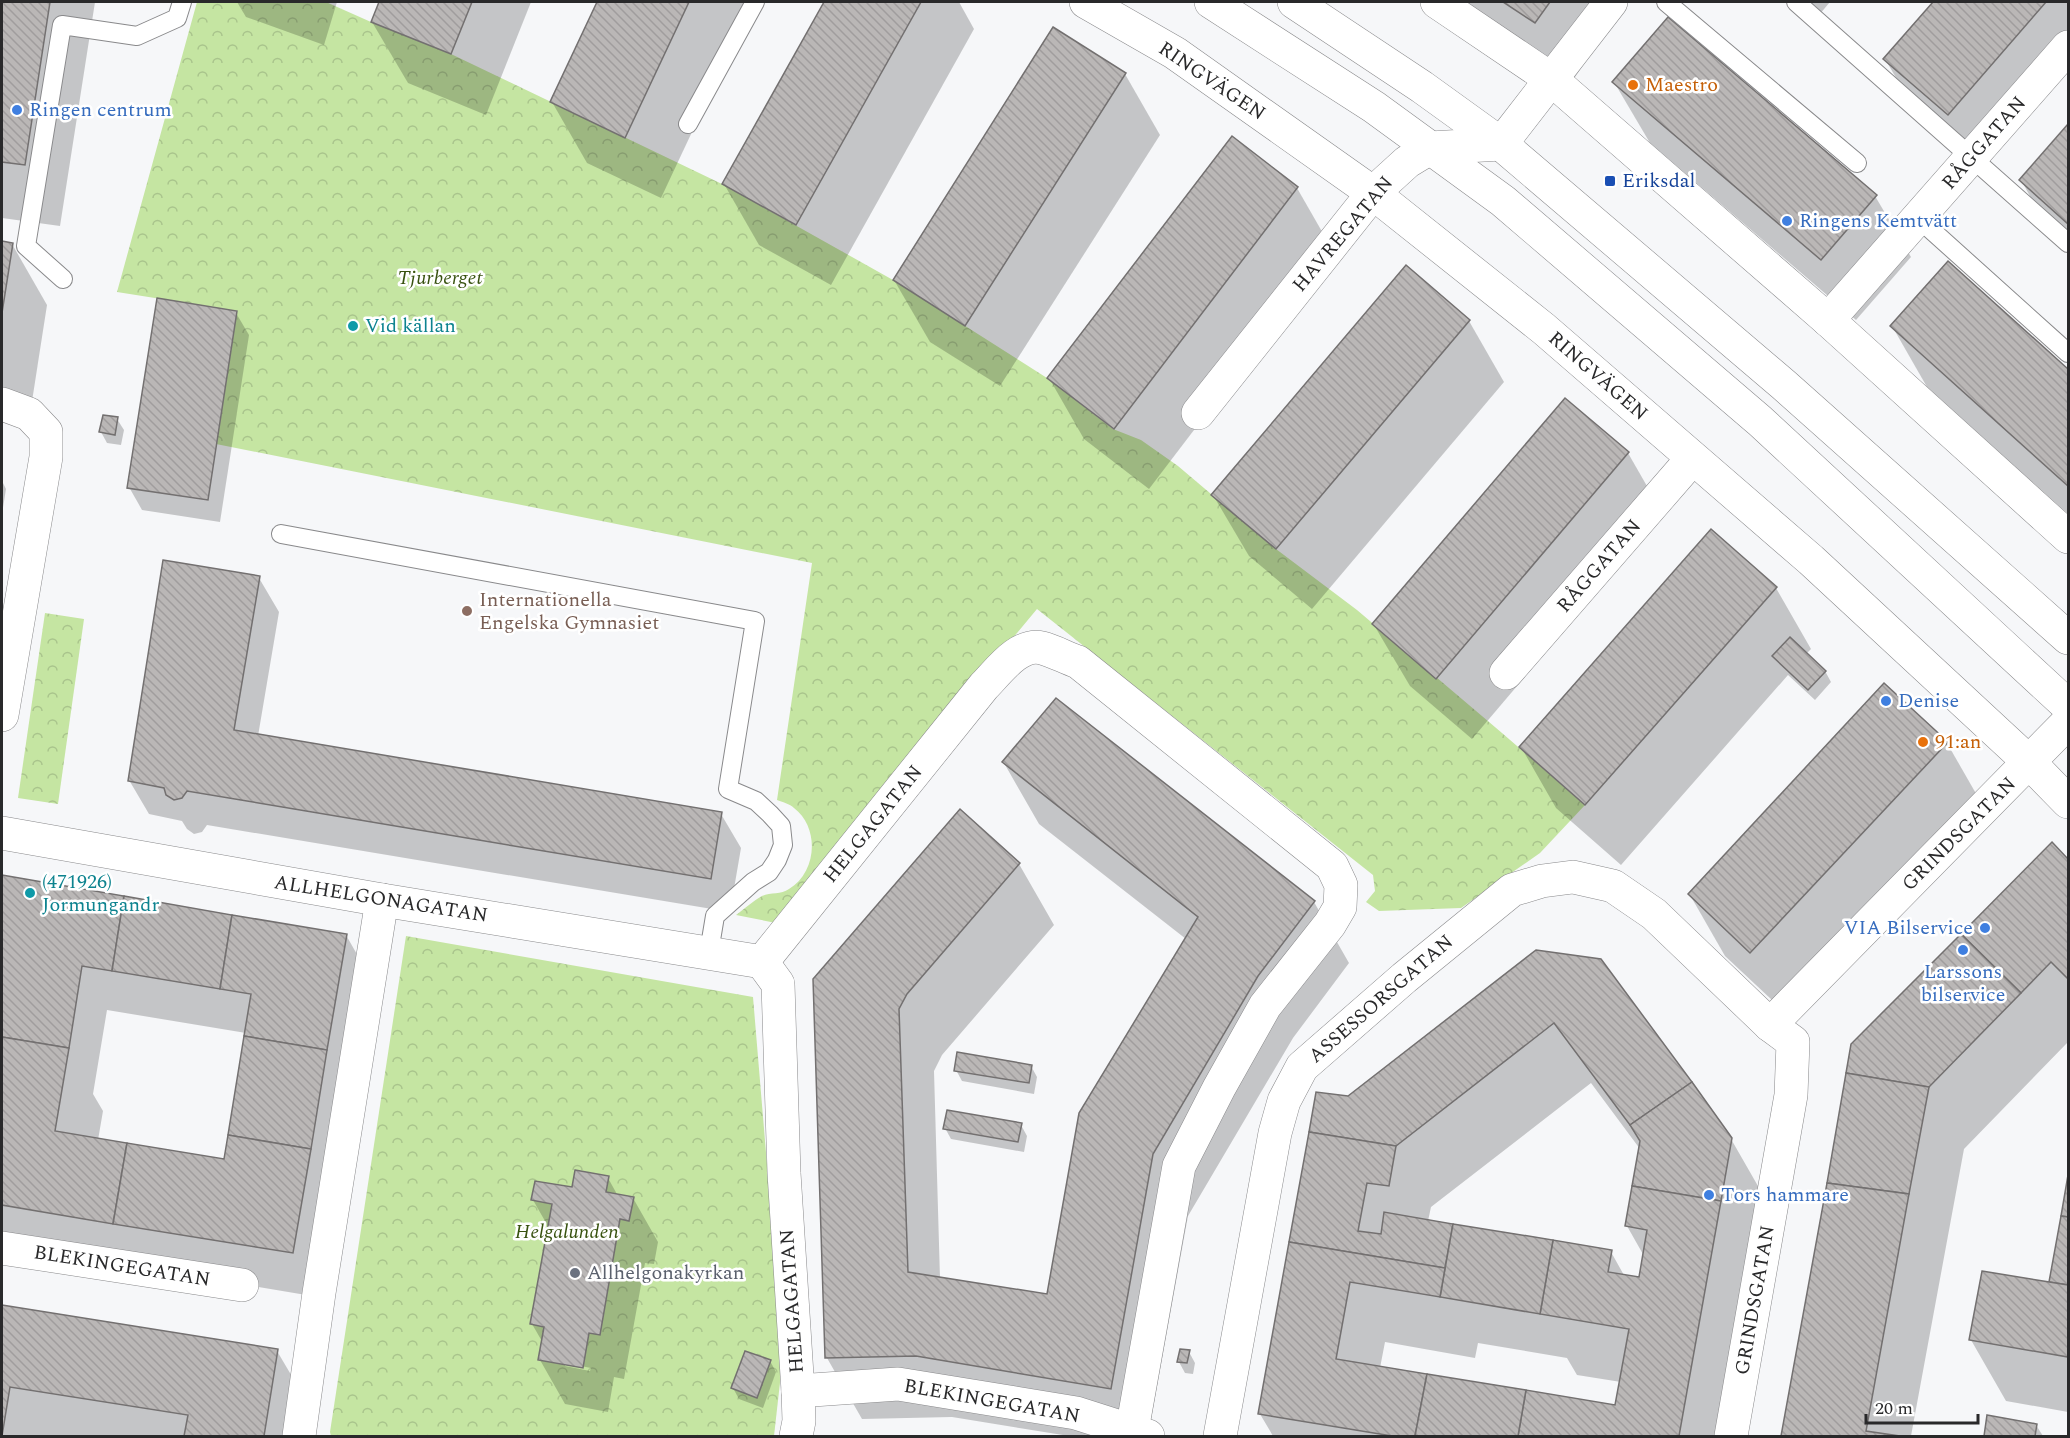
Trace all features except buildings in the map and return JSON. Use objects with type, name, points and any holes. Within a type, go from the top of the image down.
[{"type":"street","name":"RINGVÄGEN","points":[[1086,2],[1175,53],[1373,193],[1544,329],[1811,560],[2029,762],[2068,802]]},
{"type":"street","points":[[1211,2],[1353,93],[1503,201],[1760,421],[2068,706]]},
{"type":"street","points":[[1294,2],[1422,87],[1501,144],[1784,385],[2068,638]]},
{"type":"street","points":[[1437,2],[1551,79],[1828,320],[2068,537]]},
{"type":"street","points":[[1501,144],[1611,2]]},
{"type":"street","name":"RÅGGATAN","points":[[1828,320],[2068,47]]},
{"type":"street","name":"HAVREGATAN","points":[[1198,413],[1373,193],[1407,162],[1430,148],[1501,144]]},
{"type":"street","points":[[2,715],[45,457],[46,432],[15,409]]},
{"type":"street","name":"RÅGGATAN","points":[[1506,673],[1692,459]]},
{"type":"street","name":"HELGAGATAN","points":[[796,1437],[799,1420],[798,1391],[784,1173],[778,984],[762,962],[984,686],[1008,661],[1023,650],[1039,647],[1078,662],[1332,866],[1341,885],[1340,907],[1330,924],[1265,1006],[1179,1166],[1137,1435]]},
{"type":"street","name":"GRINDSGATAN","points":[[1731,1437],[1791,1095],[1793,1042],[1770,1025],[2068,722]]},
{"type":"street","name":"ALLHELGONAGATAN","points":[[2,833],[382,900],[762,962]]},
{"type":"street","name":"ASSESSORSGATAN","points":[[1220,1437],[1275,1133],[1284,1101],[1302,1067],[1404,978],[1512,890],[1542,880],[1572,877],[1613,886],[1653,914],[1770,1025]]},
{"type":"street","points":[[299,1437],[319,1293],[382,900]]},
{"type":"street","name":"BLEKINGEGATAN","points":[[2,1248],[242,1285]]},
{"type":"street","name":"BLEKINGEGATAN","points":[[798,1391],[898,1384],[1076,1413],[1137,1435]]},
{"type":"lane","points":[[63,279],[27,246],[62,25],[137,36],[177,18],[182,2]]},
{"type":"lane","points":[[688,124],[755,2]]},
{"type":"lane","points":[[1665,2],[1857,163]]},
{"type":"lane","points":[[1796,2],[2068,243]]},
{"type":"lane","points":[[1918,218],[2068,352]]},
{"type":"lane","points":[[281,534],[756,621],[728,789],[756,801],[770,814],[781,826],[783,845],[769,872],[753,882],[715,916],[709,952]]},
{"type":"green space","name":"Tjurberget","points":[[197,2],[326,2],[451,54],[722,184],[893,280],[1047,378],[1113,429],[1141,440],[1178,466],[1276,549],[1357,610],[1585,805],[1540,853],[1461,908],[1379,911],[1366,902],[1375,891],[1373,875],[1037,609],[776,923],[736,915],[762,896],[789,889],[805,872],[810,861],[812,850],[808,827],[794,808],[777,800],[812,563],[216,444],[237,311],[117,292]]},
{"type":"green space","points":[[45,613],[84,619],[58,804],[18,798]]},
{"type":"green space","name":"Helgalunden","points":[[406,936],[753,997],[783,1356],[774,1436],[331,1436]]},
{"type":"place","name":"Maestro","points":[[1633,85]]},
{"type":"place","name":"Ringen centrum","points":[[17,110]]},
{"type":"place","name":"Eriksdal","points":[[1610,181]]},
{"type":"place","name":"Ringens Kemtvätt","points":[[1787,221]]},
{"type":"place","name":"Vid källan","points":[[353,326]]},
{"type":"place","name":"Internationella Engelska Gymnasiet","points":[[467,611]]},
{"type":"place","name":"Denise","points":[[1886,701]]},
{"type":"place","name":"91:an","points":[[1923,742]]},
{"type":"place","name":"(471926) Jormungandr","points":[[30,893]]},
{"type":"place","name":"VIA Bilservice","points":[[1985,928]]},
{"type":"place","name":"Larssons bilservice","points":[[1963,950]]},
{"type":"place","name":"Tors hammare","points":[[1709,1195]]},
{"type":"place","name":"Allhelgonakyrkan","points":[[575,1273]]}]
